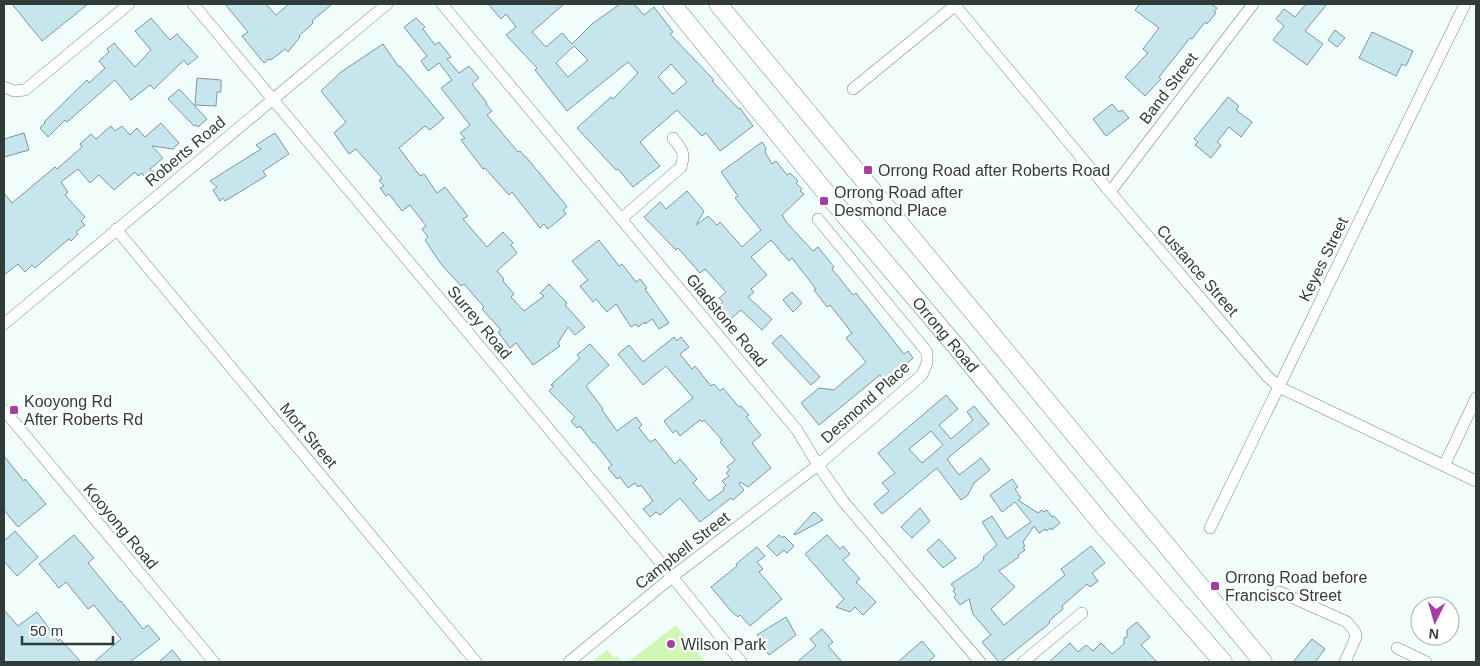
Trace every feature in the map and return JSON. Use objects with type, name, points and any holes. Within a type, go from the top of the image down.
[{"type":"highway","name":"Orrong Road","points":[[672,4],[827,194],[960,350],[1102,524],[1223,662]]},
{"type":"highway","points":[[718,4],[1263,662]]},
{"type":"street","points":[[4,87],[14,91],[25,90],[129,4]]},
{"type":"street","name":"Surrey Road","points":[[193,4],[741,662]]},
{"type":"street","name":"Roberts Road","points":[[4,324],[387,4]]},
{"type":"street","name":"Gladstone Road","points":[[442,4],[797,430],[818,466],[843,501],[980,662]]},
{"type":"street","points":[[853,89],[955,4]]},
{"type":"street","name":"Custance Street","points":[[955,4],[1110,192],[1267,376],[1279,387],[1476,482]]},
{"type":"street","name":"Band Street","points":[[1110,192],[1253,4]]},
{"type":"street","name":"Keyes Street","points":[[1210,528],[1465,4]]},
{"type":"street","points":[[621,218],[681,167],[684,158],[683,151],[673,138]]},
{"type":"street","name":"Desmond Place","points":[[818,219],[927,352],[927,363],[922,375],[818,466]]},
{"type":"street","name":"Mort Street","points":[[116,229],[476,662]]},
{"type":"street","points":[[1444,466],[1476,398]]},
{"type":"street","name":"Kooyong Road","points":[[4,410],[214,662]]},
{"type":"street","name":"Campbell Street","points":[[569,662],[672,577],[818,466]]},
{"type":"street","points":[[1280,592],[1341,619],[1352,626],[1356,637],[1345,662]]},
{"type":"street","points":[[1023,662],[1082,613]]},
{"type":"street","points":[[1397,648],[1426,662]]},
{"type":"green space","name":"Wilson Park","points":[[676,625],[705,662],[628,662]]},
{"type":"green space","points":[[607,650],[615,658],[617,656],[622,662],[592,662]]},
{"type":"building","points":[[12,4],[88,4],[42,41]]},
{"type":"building","points":[[225,4],[266,4],[276,15],[289,4],[332,4],[312,21],[313,23],[299,36],[288,52],[285,49],[264,63],[242,36],[248,32]]},
{"type":"building","points":[[488,4],[564,4],[532,32],[546,47],[562,33],[572,44],[592,24],[620,4],[634,4],[644,15],[654,7],[673,32],[670,34],[714,80],[712,81],[740,108],[753,126],[720,151],[706,133],[702,136],[677,110],[640,142],[660,166],[633,187],[618,169],[616,170],[577,128],[611,97],[613,99],[638,73],[628,62],[567,111],[535,70],[537,68],[506,35],[516,27],[506,14],[501,19]],"holes":[[[574,46],[588,60],[568,77],[556,63]],[[671,64],[687,82],[673,94],[658,77]]]},
{"type":"building","points":[[1140,4],[1211,4],[1217,8],[1214,12],[1216,13],[1207,24],[1205,22],[1192,39],[1190,38],[1159,77],[1161,79],[1145,96],[1125,77],[1148,53],[1143,49],[1159,28],[1135,10]]},
{"type":"building","points":[[1306,4],[1327,4],[1305,31],[1323,44],[1307,65],[1273,40],[1284,26],[1276,19],[1284,9],[1295,17]]},
{"type":"building","points":[[151,18],[170,40],[177,34],[198,57],[188,65],[184,60],[154,89],[150,85],[131,100],[115,80],[67,122],[65,120],[48,137],[40,128],[44,122],[87,80],[89,83],[105,68],[99,61],[109,52],[107,49],[114,43],[135,67],[151,50],[135,31]]},
{"type":"building","points":[[416,18],[425,27],[423,29],[435,45],[439,42],[451,57],[447,59],[459,73],[469,66],[479,78],[472,84],[492,111],[487,115],[518,152],[520,151],[526,157],[567,207],[563,210],[566,214],[548,229],[544,224],[540,228],[512,192],[509,195],[485,168],[483,169],[461,140],[465,138],[460,133],[470,125],[441,88],[452,80],[439,63],[428,71],[421,61],[427,56],[404,27]]},
{"type":"building","points":[[1335,30],[1345,38],[1337,47],[1328,40]]},
{"type":"building","points":[[1372,32],[1413,51],[1406,66],[1402,64],[1396,76],[1359,58]]},
{"type":"building","points":[[383,44],[399,67],[444,118],[430,130],[425,126],[399,148],[420,176],[424,174],[437,193],[445,187],[468,216],[463,219],[487,247],[503,232],[513,243],[511,245],[517,253],[497,271],[514,294],[511,297],[524,311],[544,296],[540,293],[549,284],[567,303],[565,305],[585,327],[575,335],[568,327],[558,343],[560,346],[533,365],[516,343],[510,348],[498,332],[501,330],[482,309],[484,307],[464,284],[461,286],[441,264],[425,240],[428,237],[422,229],[426,226],[410,205],[402,211],[389,194],[386,196],[380,188],[384,186],[379,180],[382,178],[356,149],[349,154],[334,133],[346,122],[321,91],[341,72]]},
{"type":"building","points":[[197,78],[221,80],[221,92],[217,92],[216,106],[195,105]]},
{"type":"building","points":[[179,89],[207,119],[198,127],[194,126],[168,99]]},
{"type":"building","points":[[1228,97],[1239,106],[1236,110],[1252,122],[1241,137],[1229,127],[1217,142],[1221,145],[1211,158],[1195,145],[1198,142],[1194,139]]},
{"type":"building","points":[[1112,104],[1119,112],[1122,110],[1129,118],[1106,136],[1093,119]]},
{"type":"building","points":[[161,123],[179,143],[173,149],[152,146],[163,158],[150,169],[154,172],[146,179],[142,173],[138,176],[135,172],[114,190],[99,175],[90,183],[78,169],[61,182],[68,192],[65,195],[85,217],[81,221],[85,225],[76,232],[78,234],[71,241],[69,239],[35,268],[32,265],[25,272],[18,264],[4,275],[4,193],[12,203],[55,167],[57,169],[82,147],[80,144],[91,134],[96,139],[111,126],[115,131],[122,126],[130,135],[137,128],[145,137]]},
{"type":"building","points":[[24,133],[29,150],[4,157],[4,139]]},
{"type":"building","points":[[275,133],[289,154],[263,171],[266,176],[225,201],[223,198],[220,201],[213,190],[217,187],[210,181],[261,149],[256,145]]},
{"type":"building","points":[[762,142],[772,164],[776,161],[787,175],[790,173],[798,181],[796,183],[804,194],[782,215],[787,223],[813,251],[818,247],[834,267],[832,269],[853,295],[856,293],[904,354],[908,351],[913,358],[885,382],[880,375],[819,425],[801,403],[819,388],[834,390],[866,362],[846,338],[852,333],[830,305],[827,307],[814,290],[816,289],[792,258],[789,261],[771,240],[751,257],[767,275],[751,289],[754,292],[748,297],[772,319],[762,330],[741,310],[727,322],[715,309],[723,302],[719,298],[726,292],[705,269],[700,273],[678,248],[676,250],[644,217],[660,202],[666,209],[687,191],[704,211],[696,225],[708,216],[717,225],[720,222],[742,247],[761,230],[735,198],[738,196],[721,172]]},
{"type":"building","points":[[599,240],[619,266],[622,264],[636,282],[640,279],[669,323],[659,329],[652,319],[638,327],[636,324],[631,327],[616,304],[607,312],[596,299],[593,302],[580,286],[588,280],[572,261]]},
{"type":"building","points":[[792,292],[802,303],[793,312],[783,300]]},
{"type":"building","points":[[781,335],[820,377],[811,385],[772,343]]},
{"type":"building","points":[[674,337],[677,341],[681,337],[689,347],[680,354],[692,369],[695,366],[711,386],[714,384],[720,391],[723,388],[739,407],[741,406],[749,415],[746,417],[761,435],[752,443],[771,468],[748,487],[740,482],[739,484],[744,490],[733,500],[731,498],[700,522],[680,498],[660,515],[656,512],[650,517],[643,509],[653,501],[641,485],[638,487],[635,483],[628,488],[620,477],[617,479],[608,468],[612,465],[594,442],[580,426],[577,428],[571,421],[575,417],[549,391],[554,386],[551,385],[580,358],[577,355],[590,344],[609,365],[586,386],[617,431],[636,417],[642,425],[639,428],[650,442],[655,439],[675,464],[680,459],[697,479],[693,483],[709,501],[724,490],[723,488],[726,485],[722,481],[729,476],[726,473],[730,470],[727,467],[735,460],[720,442],[722,440],[704,420],[702,422],[700,420],[680,436],[676,430],[673,433],[664,421],[693,398],[666,366],[643,385],[618,354],[629,345],[643,362]]},
{"type":"building","points":[[946,395],[958,409],[939,425],[951,439],[973,420],[967,412],[974,406],[989,424],[947,459],[959,475],[981,458],[990,470],[974,483],[968,495],[961,500],[937,468],[882,514],[874,504],[889,491],[882,483],[895,473],[878,453]],"holes":[[[931,431],[943,445],[922,463],[909,449]]]},
{"type":"building","points":[[4,456],[46,504],[18,527],[4,510]]},
{"type":"building","points":[[1012,479],[1018,487],[1015,489],[1021,498],[1018,500],[1038,513],[1042,510],[1044,512],[1047,510],[1060,523],[1052,530],[1051,528],[1046,531],[1045,529],[1039,533],[1034,526],[1023,542],[1025,550],[1018,555],[1019,557],[999,571],[1015,587],[991,609],[1004,625],[1065,575],[1061,569],[1091,546],[1105,563],[1092,573],[1098,581],[1090,587],[1087,584],[1062,606],[1063,609],[1049,621],[1050,623],[999,662],[982,642],[991,635],[973,614],[969,599],[960,605],[954,597],[956,595],[953,591],[955,589],[951,584],[978,566],[984,559],[983,557],[997,545],[982,522],[992,516],[1007,539],[1031,522],[1015,502],[1002,512],[990,495]]},
{"type":"building","points":[[920,508],[930,521],[912,538],[901,527]]},
{"type":"building","points":[[814,512],[823,520],[795,535],[794,534]]},
{"type":"building","points":[[15,531],[38,557],[17,576],[4,561],[4,541]]},
{"type":"building","points":[[74,535],[94,558],[88,563],[120,602],[143,629],[148,625],[160,639],[130,662],[94,662],[121,639],[94,605],[88,609],[66,582],[59,588],[39,564]]},
{"type":"building","points":[[779,535],[782,538],[784,536],[794,546],[787,553],[784,550],[777,556],[767,546]]},
{"type":"building","points":[[827,535],[840,549],[843,546],[850,554],[843,560],[860,579],[856,582],[876,602],[863,615],[855,607],[850,612],[836,607],[844,599],[805,554]]},
{"type":"building","points":[[939,539],[956,558],[943,568],[927,550]]},
{"type":"building","points":[[757,547],[765,556],[757,562],[763,569],[759,572],[782,599],[750,626],[740,615],[738,617],[731,611],[711,587]]},
{"type":"building","points":[[4,610],[18,626],[37,612],[58,641],[60,639],[81,662],[4,662]]},
{"type":"building","points":[[786,617],[796,635],[769,655],[757,639],[759,638],[757,635]]},
{"type":"building","points":[[1137,622],[1150,637],[1141,645],[1157,662],[1049,662],[1070,643],[1078,652],[1086,645],[1093,651],[1101,643],[1112,654],[1124,644],[1127,630]]},
{"type":"building","points":[[822,629],[833,642],[828,646],[842,662],[797,662],[816,646],[810,639]]},
{"type":"building","points":[[1312,639],[1325,649],[1315,662],[1293,662]]},
{"type":"building","points":[[922,641],[935,656],[928,662],[898,662]]},
{"type":"building","points":[[172,650],[182,662],[159,662]]},
{"type":"place","name":"Orrong Road after Roberts Road","points":[[868,170]]},
{"type":"place","name":"Orrong Road after Desmond Place","points":[[824,201]]},
{"type":"place","name":"Kooyong Rd After Roberts Rd","points":[[14,410]]},
{"type":"place","name":"Orrong Road before Francisco Street","points":[[1215,586]]},
{"type":"place","name":"Wilson Park","points":[[671,644]]}]
